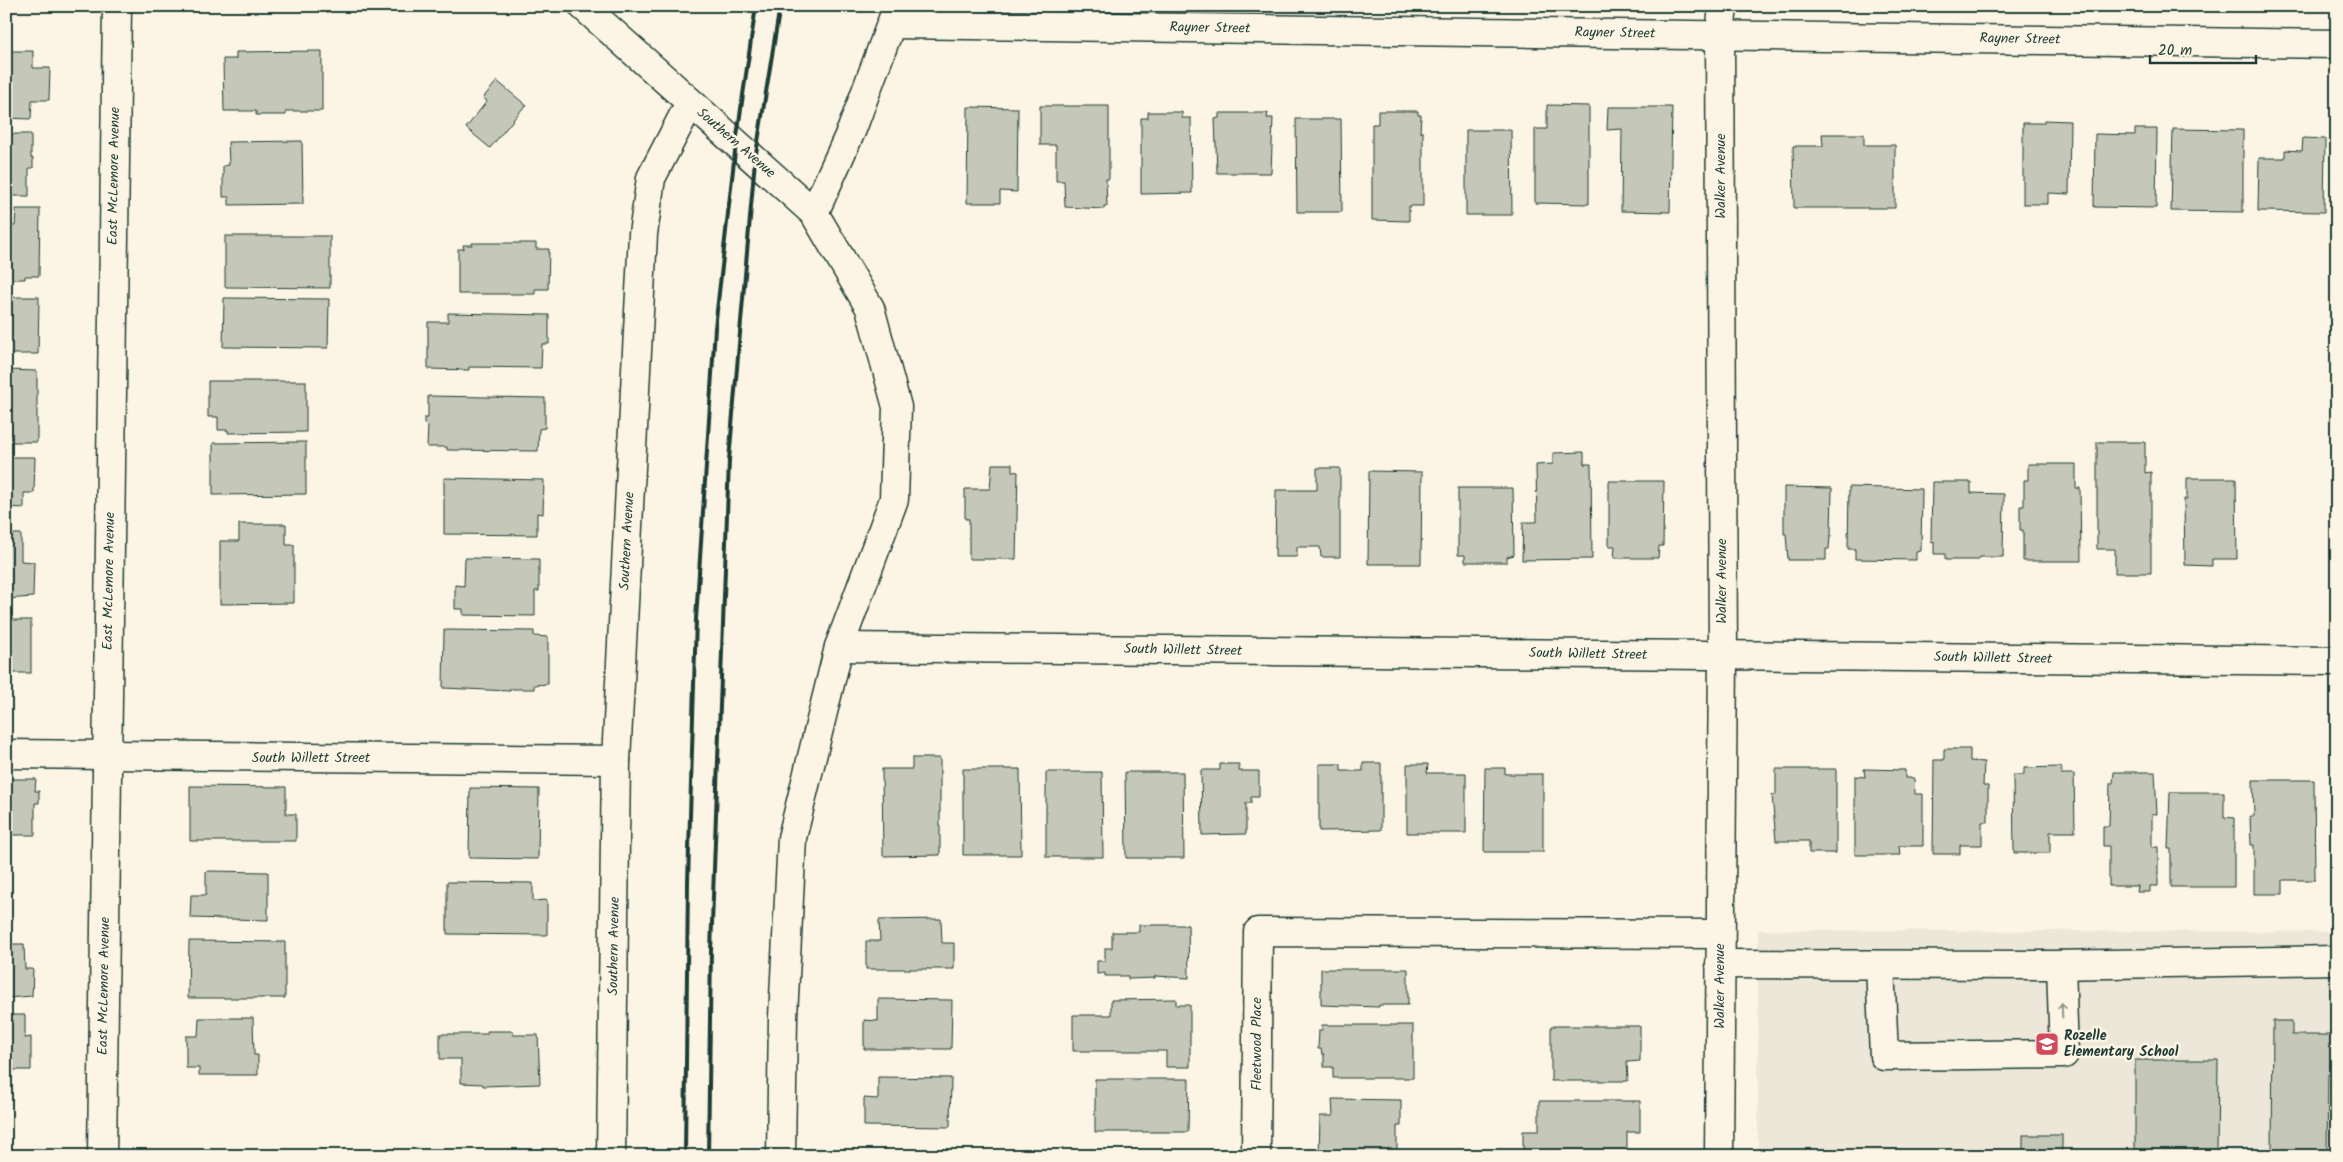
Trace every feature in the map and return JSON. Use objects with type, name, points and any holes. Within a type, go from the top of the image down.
[{"type":"street","name":"East McLemore Avenue","points":[[102,1156],[117,6]]},
{"type":"street","points":[[583,6],[690,103]]},
{"type":"street","name":"Walker Avenue","points":[[1719,1156],[1723,655],[1720,35],[1723,6]]},
{"type":"street","points":[[814,213],[852,129],[895,15]]},
{"type":"street","name":"Rayner Street","points":[[895,15],[1720,35],[2337,44]]},
{"type":"street","name":"Southern Avenue","points":[[611,1156],[616,760],[643,234],[651,178],[690,103],[814,213],[870,308],[897,407],[894,499],[840,647],[792,838],[782,1017],[780,1156]]},
{"type":"street","name":"South Willett Street","points":[[840,647],[2337,661]]},
{"type":"street","name":"South Willett Street","points":[[6,754],[616,760]]},
{"type":"street","name":"Fleetwood Place","points":[[1256,1156],[1258,932],[1720,934]]},
{"type":"street","points":[[1720,964],[2061,965],[2337,960]]},
{"type":"street","points":[[1880,965],[1884,1056],[2064,1054],[2061,965]]},
{"type":"shaded area","name":"Rozelle Elementary School","points":[[1758,930],[2337,932],[2337,1156],[1758,1156]]},
{"type":"building","points":[[6,51],[33,51],[33,68],[50,68],[49,100],[32,100],[31,119],[6,118]]},
{"type":"building","points":[[322,51],[322,111],[286,111],[286,115],[256,115],[256,111],[224,111],[223,59],[236,59],[236,52]]},
{"type":"building","points":[[497,81],[527,106],[523,108],[490,148],[466,128],[487,101],[483,98]]},
{"type":"building","points":[[1547,105],[1589,106],[1589,204],[1535,203],[1535,129],[1547,129]]},
{"type":"building","points":[[1040,106],[1109,106],[1109,179],[1106,179],[1107,206],[1104,206],[1104,209],[1065,207],[1064,181],[1056,181],[1056,145],[1040,145]]},
{"type":"building","points":[[968,107],[1018,108],[1017,192],[1000,191],[1000,203],[967,203]]},
{"type":"building","points":[[1608,107],[1672,107],[1670,212],[1621,211],[1622,129],[1607,130]]},
{"type":"building","points":[[1378,111],[1418,111],[1418,115],[1421,115],[1420,132],[1423,132],[1423,206],[1409,206],[1409,221],[1372,220],[1372,124],[1378,124]]},
{"type":"building","points":[[1148,112],[1182,112],[1182,118],[1191,118],[1192,193],[1141,194],[1141,118],[1148,118]]},
{"type":"building","points":[[1219,113],[1268,113],[1267,118],[1273,118],[1271,173],[1217,173],[1215,119],[1219,118]]},
{"type":"building","points":[[1296,119],[1341,119],[1342,212],[1297,212]]},
{"type":"building","points":[[2044,120],[2070,121],[2069,194],[2048,193],[2048,204],[2023,204],[2023,123],[2044,123]]},
{"type":"building","points":[[2135,129],[2157,129],[2156,208],[2094,207],[2095,134],[2135,135]]},
{"type":"building","points":[[2173,129],[2243,130],[2243,212],[2171,211]]},
{"type":"building","points":[[1466,130],[1511,130],[1512,215],[1466,215]]},
{"type":"building","points":[[6,134],[31,134],[33,168],[29,168],[29,196],[6,196]]},
{"type":"building","points":[[1822,134],[1864,134],[1864,145],[1895,145],[1895,208],[1794,208],[1793,146],[1823,146]]},
{"type":"building","points":[[2303,138],[2325,139],[2324,212],[2258,211],[2259,158],[2285,158],[2285,150],[2302,151]]},
{"type":"building","points":[[302,141],[303,204],[229,205],[229,197],[223,197],[223,166],[229,165],[228,142]]},
{"type":"building","points":[[16,209],[40,209],[39,276],[25,276],[25,279],[6,279],[6,226],[15,226]]},
{"type":"building","points":[[225,236],[330,236],[330,288],[225,287]]},
{"type":"building","points":[[472,243],[536,243],[536,249],[549,249],[548,289],[535,289],[535,294],[458,294],[458,249],[464,249],[463,245],[472,245]]},
{"type":"building","points":[[6,297],[39,297],[38,354],[6,354]]},
{"type":"building","points":[[224,298],[329,299],[328,348],[223,347]]},
{"type":"building","points":[[448,313],[549,315],[549,344],[542,344],[541,368],[469,367],[469,370],[428,369],[428,322],[448,322]]},
{"type":"building","points":[[6,370],[37,371],[37,442],[10,442],[11,424],[6,424]]},
{"type":"building","points":[[208,381],[306,381],[306,432],[228,433],[228,430],[218,430],[218,417],[208,417]]},
{"type":"building","points":[[428,396],[545,398],[545,428],[539,429],[538,451],[447,450],[447,447],[427,447],[428,425],[424,424],[424,418],[428,418]]},
{"type":"building","points":[[306,442],[306,494],[213,495],[213,443]]},
{"type":"building","points":[[2097,442],[2145,442],[2145,473],[2151,472],[2151,573],[2115,573],[2115,549],[2097,549]]},
{"type":"building","points":[[1584,452],[1584,464],[1591,464],[1592,559],[1522,560],[1523,522],[1537,522],[1536,465],[1553,464],[1553,453]]},
{"type":"building","points":[[6,457],[35,457],[34,493],[24,493],[24,508],[6,507]]},
{"type":"building","points":[[992,464],[1012,464],[1012,471],[1018,472],[1016,559],[969,559],[969,519],[965,519],[965,489],[990,489]]},
{"type":"building","points":[[2028,464],[2076,464],[2076,488],[2080,488],[2081,561],[2023,561],[2023,530],[2020,530],[2020,506],[2024,506],[2024,480],[2028,480]]},
{"type":"building","points":[[1317,468],[1340,468],[1340,557],[1321,557],[1320,547],[1297,547],[1297,557],[1275,557],[1276,490],[1317,490]]},
{"type":"building","points":[[1369,471],[1422,472],[1421,564],[1368,564]]},
{"type":"building","points":[[444,478],[544,480],[543,514],[537,513],[537,535],[444,534]]},
{"type":"building","points":[[2187,478],[2236,478],[2237,559],[2212,559],[2212,566],[2185,565],[2184,499],[2187,499]]},
{"type":"building","points":[[1609,481],[1664,481],[1663,546],[1659,546],[1658,558],[1614,558],[1615,546],[1609,546]]},
{"type":"building","points":[[1932,482],[1971,482],[1971,493],[2004,494],[2003,557],[1979,557],[1979,560],[1945,560],[1945,554],[1934,554],[1934,541],[1931,542]]},
{"type":"building","points":[[1784,487],[1832,488],[1831,536],[1829,549],[1826,549],[1826,560],[1788,560],[1786,534],[1784,534]]},
{"type":"building","points":[[1849,487],[1922,489],[1921,551],[1916,552],[1916,560],[1855,559],[1855,549],[1848,549]]},
{"type":"building","points":[[1458,488],[1513,488],[1514,555],[1507,557],[1507,562],[1465,562],[1465,555],[1458,555]]},
{"type":"building","points":[[239,524],[286,524],[286,545],[294,545],[294,603],[220,604],[220,541],[239,541]]},
{"type":"building","points":[[6,534],[21,534],[21,561],[34,562],[33,597],[6,599]]},
{"type":"building","points":[[465,558],[539,559],[539,591],[535,591],[535,616],[463,615],[463,609],[455,609],[455,585],[464,586]]},
{"type":"building","points":[[6,620],[31,620],[31,673],[6,673]]},
{"type":"building","points":[[444,630],[534,631],[534,636],[548,637],[548,684],[534,685],[534,689],[510,689],[510,691],[443,688]]},
{"type":"building","points":[[1944,749],[1970,749],[1970,761],[1984,762],[1983,786],[1988,786],[1988,822],[1982,822],[1982,845],[1960,845],[1960,854],[1933,854],[1934,760],[1944,760]]},
{"type":"building","points":[[912,758],[940,758],[940,855],[883,856],[882,769],[912,769]]},
{"type":"building","points":[[1363,763],[1381,763],[1381,830],[1319,831],[1319,764],[1341,764],[1341,771],[1363,771]]},
{"type":"building","points":[[1220,764],[1239,764],[1239,771],[1259,771],[1259,797],[1251,797],[1251,803],[1246,803],[1246,834],[1202,835],[1201,770],[1220,770]]},
{"type":"building","points":[[1407,764],[1428,764],[1427,773],[1466,773],[1466,833],[1407,833]]},
{"type":"building","points":[[2061,767],[2061,774],[2074,774],[2075,832],[2050,832],[2050,853],[2014,853],[2013,775],[2024,775],[2024,768]]},
{"type":"building","points":[[1485,768],[1505,768],[1505,774],[1543,774],[1543,852],[1484,852]]},
{"type":"building","points":[[963,769],[1020,769],[1021,855],[963,855]]},
{"type":"building","points":[[1776,769],[1836,769],[1836,853],[1809,853],[1809,841],[1776,841],[1772,795],[1776,795]]},
{"type":"building","points":[[1864,769],[1905,770],[1905,778],[1914,778],[1915,794],[1923,794],[1923,846],[1899,846],[1900,855],[1855,855],[1855,776],[1865,777]]},
{"type":"building","points":[[1046,772],[1102,772],[1103,857],[1046,857]]},
{"type":"building","points":[[1125,772],[1183,772],[1184,858],[1126,858]]},
{"type":"building","points":[[2114,772],[2155,772],[2157,814],[2152,814],[2152,847],[2158,847],[2158,886],[2150,886],[2150,892],[2137,892],[2138,886],[2109,886],[2109,846],[2103,846],[2103,826],[2109,826],[2110,783],[2113,783]]},
{"type":"building","points":[[6,779],[36,779],[35,791],[39,791],[39,803],[35,803],[35,835],[6,835]]},
{"type":"building","points":[[2253,780],[2314,780],[2315,880],[2283,880],[2283,894],[2254,894],[2254,845],[2251,845],[2250,816],[2254,816]]},
{"type":"building","points":[[190,786],[286,787],[286,814],[296,814],[296,841],[190,841]]},
{"type":"building","points":[[470,788],[539,789],[538,859],[469,858]]},
{"type":"building","points":[[2170,792],[2224,792],[2224,817],[2234,818],[2234,887],[2171,887],[2171,849],[2168,849]]},
{"type":"building","points":[[2331,794],[2337,794],[2337,859],[2331,859]]},
{"type":"building","points":[[206,871],[268,872],[268,920],[190,918],[191,895],[206,895]]},
{"type":"building","points":[[447,882],[533,883],[533,901],[547,900],[547,935],[447,934]]},
{"type":"building","points":[[941,919],[942,943],[954,943],[954,969],[866,969],[866,941],[880,941],[879,920]]},
{"type":"building","points":[[1139,925],[1188,925],[1189,978],[1155,976],[1155,978],[1128,979],[1128,976],[1105,976],[1105,973],[1097,974],[1097,961],[1105,961],[1105,948],[1112,948],[1112,932],[1139,932]]},
{"type":"building","points":[[189,941],[285,942],[285,998],[188,998]]},
{"type":"building","points":[[6,944],[24,944],[25,969],[33,969],[32,996],[6,998]]},
{"type":"building","points":[[1321,969],[1408,969],[1408,1005],[1379,1005],[1379,1007],[1321,1005]]},
{"type":"building","points":[[878,999],[952,1000],[951,1049],[864,1049],[864,1020],[878,1021]]},
{"type":"building","points":[[1176,999],[1176,1005],[1190,1005],[1190,1067],[1166,1067],[1166,1051],[1073,1051],[1073,1015],[1111,1015],[1111,1000]]},
{"type":"building","points":[[6,1015],[25,1015],[25,1038],[31,1037],[31,1070],[6,1070]]},
{"type":"building","points":[[199,1018],[253,1018],[254,1055],[258,1055],[258,1075],[199,1075],[199,1068],[186,1068],[186,1036],[198,1036]]},
{"type":"building","points":[[2273,1021],[2292,1021],[2292,1035],[2337,1035],[2337,1074],[2328,1074],[2327,1156],[2272,1156]]},
{"type":"building","points":[[1322,1025],[1413,1025],[1413,1078],[1333,1078],[1333,1067],[1324,1067],[1324,1054],[1322,1054],[1321,1049],[1318,1049],[1319,1030],[1322,1030]]},
{"type":"building","points":[[1551,1026],[1640,1026],[1640,1061],[1627,1062],[1628,1081],[1551,1081]]},
{"type":"building","points":[[487,1031],[513,1031],[513,1035],[538,1035],[540,1084],[483,1086],[483,1084],[461,1083],[461,1059],[440,1059],[440,1034],[487,1034]]},
{"type":"building","points":[[2135,1060],[2218,1060],[2217,1156],[2135,1156]]},
{"type":"building","points":[[878,1077],[951,1078],[950,1127],[864,1126],[864,1098],[878,1099]]},
{"type":"building","points":[[1095,1079],[1189,1079],[1188,1132],[1095,1132]]},
{"type":"building","points":[[1332,1099],[1401,1100],[1401,1126],[1397,1126],[1397,1153],[1352,1155],[1352,1153],[1340,1152],[1340,1156],[1319,1156],[1320,1116],[1333,1116]]},
{"type":"building","points":[[1539,1101],[1640,1101],[1640,1132],[1627,1132],[1627,1155],[1523,1155],[1523,1131],[1539,1131]]},
{"type":"building","points":[[2023,1135],[2062,1135],[2062,1156],[2023,1156]]},
{"type":"building","points":[[951,1155],[951,1156],[876,1156]]},
{"type":"railway","points":[[685,1156],[688,882],[696,619],[715,328],[736,143],[756,6]]},
{"type":"railway","points":[[708,1156],[711,951],[729,460],[755,160],[780,6]]},
{"type":"place","name":"Rozelle Elementary School","points":[[2047,1044]]}]
